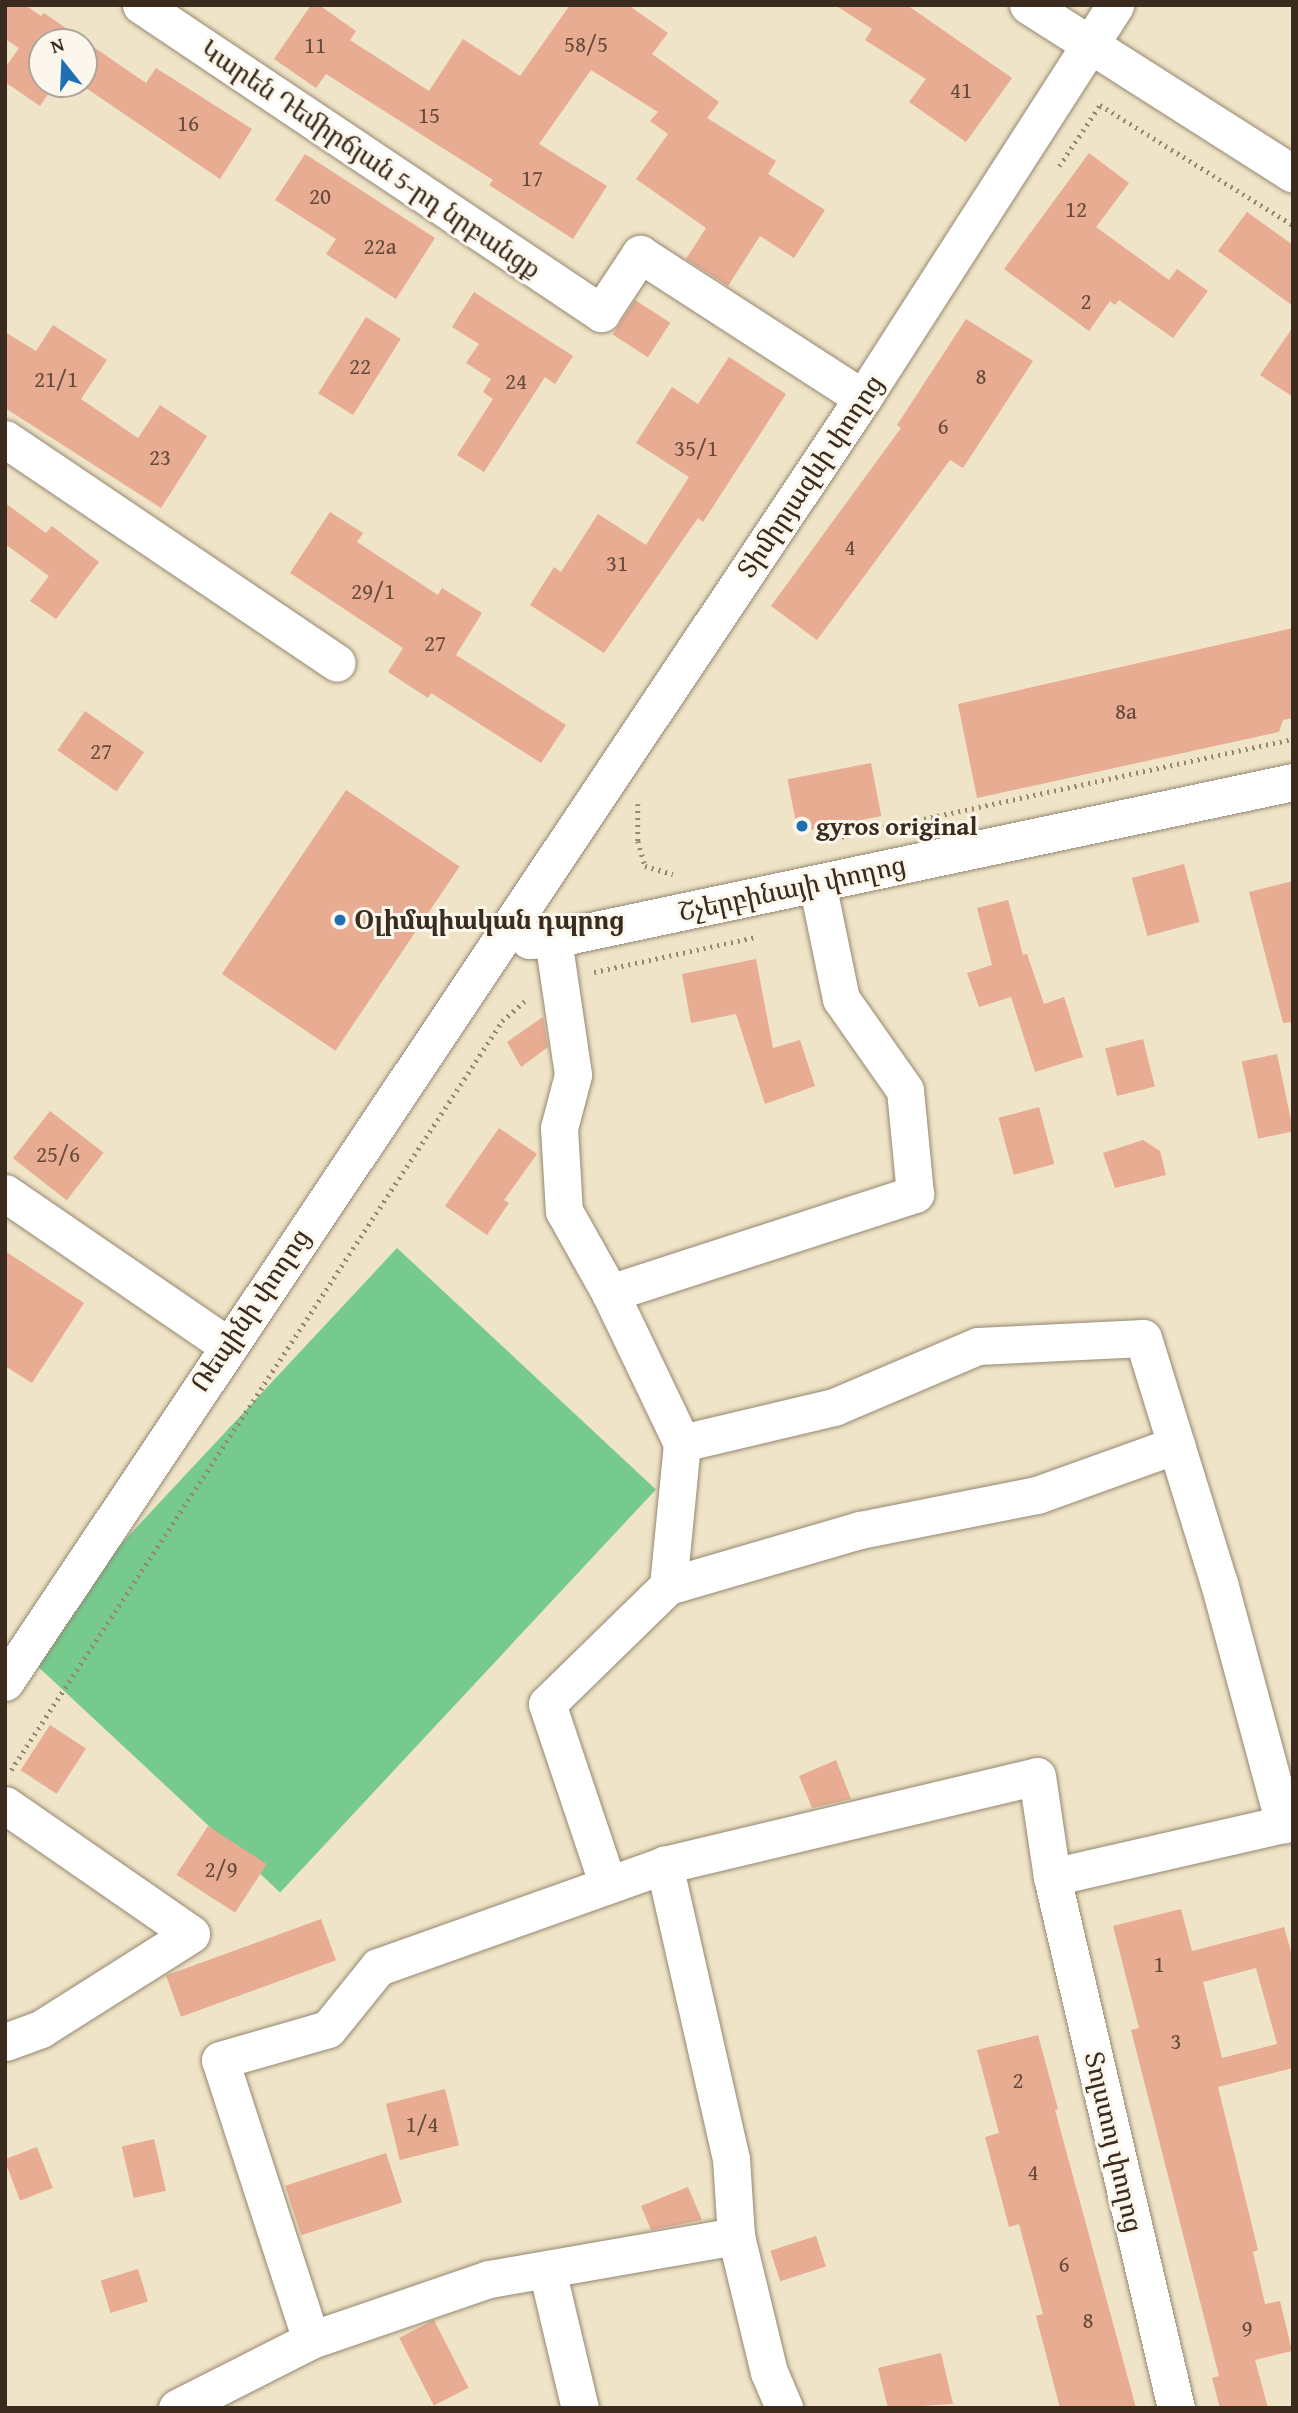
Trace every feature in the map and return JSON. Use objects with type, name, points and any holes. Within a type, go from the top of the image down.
[{"type":"street","name":"Կարեն Դեմիրճյան 5-րդ նրբանցք","points":[[141,5],[601,313],[640,254],[863,398]]},
{"type":"street","points":[[1028,5],[1293,174]]},
{"type":"street","name":"Տիմիրյազևի փողոց","points":[[496,941],[863,398],[1115,5]]},
{"type":"street","points":[[5,439],[337,663]]},
{"type":"street","name":"Շչերբինայի փողոց","points":[[496,941],[553,939],[1293,782]]},
{"type":"street","points":[[610,1293],[915,1194],[905,1090],[841,999],[817,883]]},
{"type":"street","points":[[553,939],[573,1075],[559,1128],[564,1210],[610,1293],[682,1443],[668,1587]]},
{"type":"street","name":"Ռեպինի փողոց","points":[[5,1682],[496,941]]},
{"type":"street","points":[[5,1193],[226,1345]]},
{"type":"street","points":[[682,1443],[834,1407],[978,1346],[1143,1338],[1219,1583],[1288,1823],[1052,1877]]},
{"type":"street","points":[[608,1885],[547,1704],[668,1587],[860,1530],[1037,1495],[1176,1445]]},
{"type":"street","name":"Տոլստոյ փողոց","points":[[664,1865],[1037,1776],[1052,1877],[1176,2408]]},
{"type":"street","points":[[5,1805],[191,1934],[41,2029],[5,2042]]},
{"type":"street","points":[[311,2340],[220,2060],[328,2029],[378,1966],[664,1865],[731,2159],[736,2235],[769,2372],[783,2408]]},
{"type":"street","points":[[177,2408],[311,2340],[489,2279],[736,2235]]},
{"type":"street","points":[[547,2270],[579,2408]]},
{"type":"path","points":[[1053,174],[1100,105],[1293,225]]},
{"type":"path","points":[[832,839],[1293,739]]},
{"type":"path","points":[[642,797],[636,809],[645,866],[669,875],[683,872]]},
{"type":"green space","points":[[397,1248],[656,1489],[280,1892],[21,1651]]},
{"type":"building","points":[[5,5],[25,5],[41,16],[44,13],[66,28],[28,28],[28,98],[5,82],[5,68],[19,48],[5,39]]},
{"type":"building","points":[[311,5],[319,5],[356,31],[350,40],[429,91],[463,39],[520,76],[570,5],[628,5],[668,33],[652,54],[719,102],[707,118],[776,161],[768,174],[825,210],[794,258],[760,236],[728,286],[686,259],[706,228],[636,179],[668,134],[650,121],[658,112],[591,70],[539,144],[607,186],[573,239],[489,185],[493,180],[326,74],[316,88],[274,59]]},
{"type":"building","points":[[835,5],[907,5],[1012,78],[966,142],[909,102],[926,79],[865,40],[872,29]]},
{"type":"building","points":[[98,50],[146,83],[156,68],[252,129],[220,179],[98,96]]},
{"type":"building","points":[[28,98],[45,98],[40,106]]},
{"type":"building","points":[[1089,153],[1129,183],[1096,227],[1169,280],[1177,269],[1208,291],[1173,338],[1119,300],[1115,305],[1110,301],[1089,331],[1004,269]]},
{"type":"building","points":[[305,154],[435,238],[396,299],[326,254],[336,239],[275,200]]},
{"type":"building","points":[[1247,212],[1293,245],[1293,306],[1218,251]]},
{"type":"building","points":[[474,292],[573,356],[555,384],[545,377],[484,472],[457,455],[493,399],[483,392],[491,379],[466,363],[479,344],[452,327]]},
{"type":"building","points":[[635,300],[670,323],[648,357],[613,334]]},
{"type":"building","points":[[366,317],[401,339],[353,415],[318,393]]},
{"type":"building","points":[[966,319],[1033,361],[963,468],[950,460],[817,640],[771,606],[901,428],[897,425]]},
{"type":"building","points":[[53,325],[107,360],[81,399],[138,438],[160,405],[207,436],[161,508],[5,408],[5,332],[36,351]]},
{"type":"building","points":[[1293,327],[1293,397],[1260,375]]},
{"type":"building","points":[[729,357],[786,394],[703,522],[698,518],[604,653],[530,605],[554,567],[561,572],[598,514],[646,545],[689,477],[636,443],[672,387],[698,404]]},
{"type":"building","points":[[5,503],[46,533],[52,526],[99,562],[56,619],[30,601],[49,576],[5,544]]},
{"type":"building","points":[[330,512],[363,533],[357,542],[438,595],[442,588],[482,613],[456,655],[566,725],[541,763],[431,693],[428,698],[388,672],[403,648],[290,573]]},
{"type":"building","points":[[1293,628],[1293,718],[1283,720],[1279,732],[977,798],[958,704]]},
{"type":"building","points":[[85,711],[144,752],[116,792],[57,750]]},
{"type":"building","points":[[871,763],[881,816],[798,832],[788,779]]},
{"type":"building","name":"Օլիմպիական դպրոց","points":[[346,790],[460,867],[335,1051],[222,974]]},
{"type":"building","points":[[1184,864],[1200,922],[1147,936],[1132,878]]},
{"type":"building","points":[[1293,881],[1293,1022],[1283,1023],[1249,892]]},
{"type":"building","points":[[1008,900],[1023,955],[1027,954],[1044,1004],[1064,997],[1083,1057],[1035,1072],[1011,997],[979,1007],[967,973],[992,965],[977,908]]},
{"type":"building","points":[[756,959],[773,1048],[800,1040],[815,1086],[765,1104],[736,1014],[691,1023],[682,974]]},
{"type":"building","points":[[543,1017],[548,1047],[521,1067],[507,1042]]},
{"type":"building","points":[[1143,1039],[1155,1087],[1117,1096],[1105,1048]]},
{"type":"building","points":[[1277,1054],[1293,1131],[1258,1139],[1242,1061]]},
{"type":"building","points":[[1039,1107],[1054,1164],[1014,1175],[998,1118]]},
{"type":"building","points":[[50,1111],[104,1153],[67,1200],[13,1158]]},
{"type":"building","points":[[499,1128],[537,1154],[504,1200],[509,1203],[487,1235],[445,1206]]},
{"type":"building","points":[[1143,1140],[1160,1151],[1166,1175],[1115,1188],[1103,1153]]},
{"type":"building","points":[[5,1251],[84,1303],[32,1383],[5,1366]]},
{"type":"building","points":[[50,1725],[86,1748],[57,1794],[21,1770]]},
{"type":"building","points":[[836,1760],[851,1799],[812,1808],[799,1776]]},
{"type":"building","points":[[208,1826],[267,1864],[235,1913],[176,1875]]},
{"type":"building","points":[[1181,1909],[1192,1951],[1284,1927],[1293,1959],[1293,2068],[1218,2087],[1258,2250],[1253,2252],[1265,2304],[1280,2301],[1292,2351],[1255,2360],[1268,2408],[1220,2408],[1212,2378],[1219,2376],[1131,2030],[1139,2028],[1113,1926]],"holes":[[[1256,1968],[1277,2044],[1222,2058],[1203,1982]]]},
{"type":"building","points":[[321,1919],[336,1960],[181,2017],[166,1975]]},
{"type":"building","points":[[1038,2035],[1058,2109],[1055,2110],[1136,2408],[1060,2408],[1036,2316],[1043,2314],[1019,2224],[1009,2227],[985,2137],[999,2133],[977,2050]]},
{"type":"building","points":[[445,2089],[459,2145],[400,2160],[386,2104]]},
{"type":"building","points":[[154,2139],[166,2191],[134,2198],[122,2146]]},
{"type":"building","points":[[37,2147],[53,2188],[20,2201],[5,2159]]},
{"type":"building","points":[[386,2153],[402,2202],[301,2235],[285,2186]]},
{"type":"building","points":[[688,2187],[702,2220],[651,2230],[641,2206]]},
{"type":"building","points":[[816,2236],[826,2266],[780,2281],[770,2251]]},
{"type":"building","points":[[138,2269],[148,2302],[111,2313],[101,2280]]},
{"type":"building","points":[[434,2320],[469,2388],[434,2405],[399,2338]]},
{"type":"building","points":[[941,2353],[953,2404],[888,2408],[878,2368]]},
{"type":"place","name":"gyros original","points":[[802,826]]},
{"type":"place","name":"Օլիմպիական դպրոց","points":[[340,920]]}]
